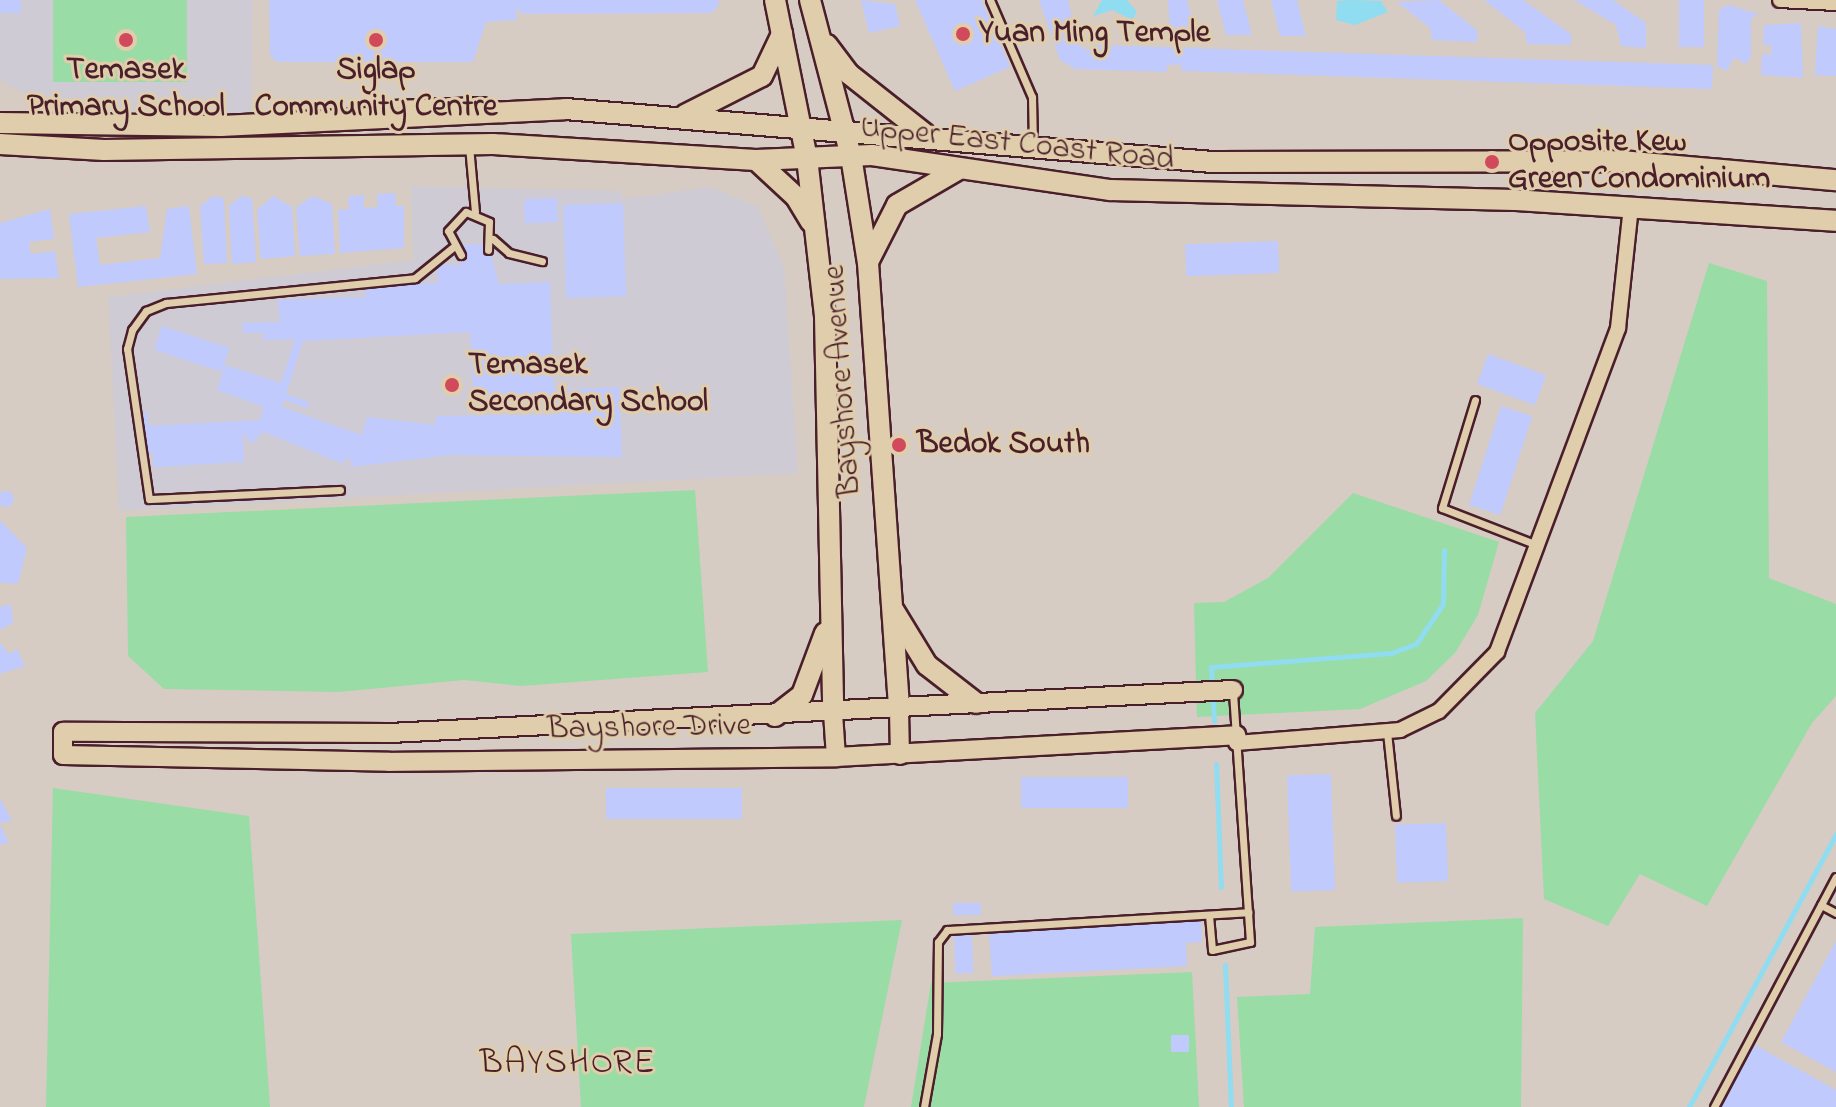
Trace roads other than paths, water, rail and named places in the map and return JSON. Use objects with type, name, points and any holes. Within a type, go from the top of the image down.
[{"type":"main road","name":"Bayshore Avenue","points":[[775,0],[807,158],[817,234],[833,713]]},
{"type":"main road","points":[[810,0],[813,21],[838,63],[925,134]]},
{"type":"main road","name":"Bayshore Avenue","points":[[813,21],[851,156],[868,263],[899,711]]},
{"type":"main road","points":[[685,115],[762,76],[782,34]]},
{"type":"main road","name":"Upper East Coast Road","points":[[0,123],[45,126],[351,121],[565,109],[685,115],[800,128],[925,134],[1244,163],[1621,161],[1836,180]]},
{"type":"main road","points":[[0,113],[45,126]]},
{"type":"main road","name":"Upper East Coast Road","points":[[0,144],[104,150],[469,144],[756,160],[851,156],[1110,190],[1631,207],[1836,221]]},
{"type":"main road","points":[[756,160],[796,197],[817,234]]},
{"type":"main road","points":[[868,263],[897,205],[959,169]]},
{"type":"main road","name":"Bayshore Avenue","points":[[775,716],[802,695],[831,597]]},
{"type":"main road","name":"Bayshore Avenue","points":[[890,604],[927,665],[976,703]]},
{"type":"street","points":[[1780,0],[1836,3]]},
{"type":"street","points":[[1236,739],[1387,732],[1439,711],[1469,688],[1497,652],[1618,328],[1631,207]]},
{"type":"street","name":"Bayshore Drive","points":[[1233,690],[976,703],[899,711],[390,733],[63,732],[63,755],[836,757],[1236,739]]},
{"type":"street","name":"Bayshore Avenue","points":[[899,711],[900,755]]},
{"type":"street","name":"Bayshore Avenue","points":[[833,713],[836,757]]},
{"type":"street","points":[[87,732],[87,756]]},
{"type":"lane","points":[[990,0],[1032,97],[1033,146]]},
{"type":"lane","points":[[351,121],[391,104],[483,101]]},
{"type":"lane","points":[[469,144],[475,212],[489,222],[493,239],[509,253],[542,261]]},
{"type":"lane","points":[[461,255],[452,248],[451,222],[475,212]]},
{"type":"lane","points":[[488,250],[493,239]]},
{"type":"lane","points":[[340,490],[149,499],[142,487],[127,349],[132,330],[146,311],[166,303],[415,278],[452,248]]},
{"type":"lane","points":[[1475,400],[1442,508],[1539,546]]},
{"type":"lane","points":[[1209,915],[1215,952],[1250,942],[1233,690]]},
{"type":"lane","points":[[1387,732],[1396,816]]},
{"type":"lane","points":[[1714,1107],[1836,877]]},
{"type":"lane","points":[[1821,905],[1836,913]]},
{"type":"lane","points":[[924,1107],[937,1034],[938,942],[947,930],[1248,912]]},
{"type":"water","points":[[1102,0],[1127,0],[1137,12],[1132,20],[1113,10],[1093,16]]},
{"type":"water","points":[[1337,1],[1381,1],[1388,12],[1355,25],[1336,20]]},
{"type":"waterway","points":[[1214,721],[1211,667],[1391,653],[1416,644],[1443,604],[1444,550]]},
{"type":"waterway","points":[[1216,764],[1221,887]]},
{"type":"waterway","points":[[1689,1107],[1836,834]]},
{"type":"waterway","points":[[1225,965],[1231,1107]]},
{"type":"place","name":"Yuan Ming Temple","points":[[963,34]]},
{"type":"place","name":"Temasek Primary School","points":[[126,40]]},
{"type":"place","name":"Siglap Community Centre","points":[[376,40]]},
{"type":"place","name":"Opposite Kew Green Condominium","points":[[1492,162]]},
{"type":"place","name":"Temasek Secondary School","points":[[452,385]]},
{"type":"place","name":"Bedok South","points":[[899,445]]},
{"type":"district","name":"BAYSHORE","points":[[568,1065]]}]
